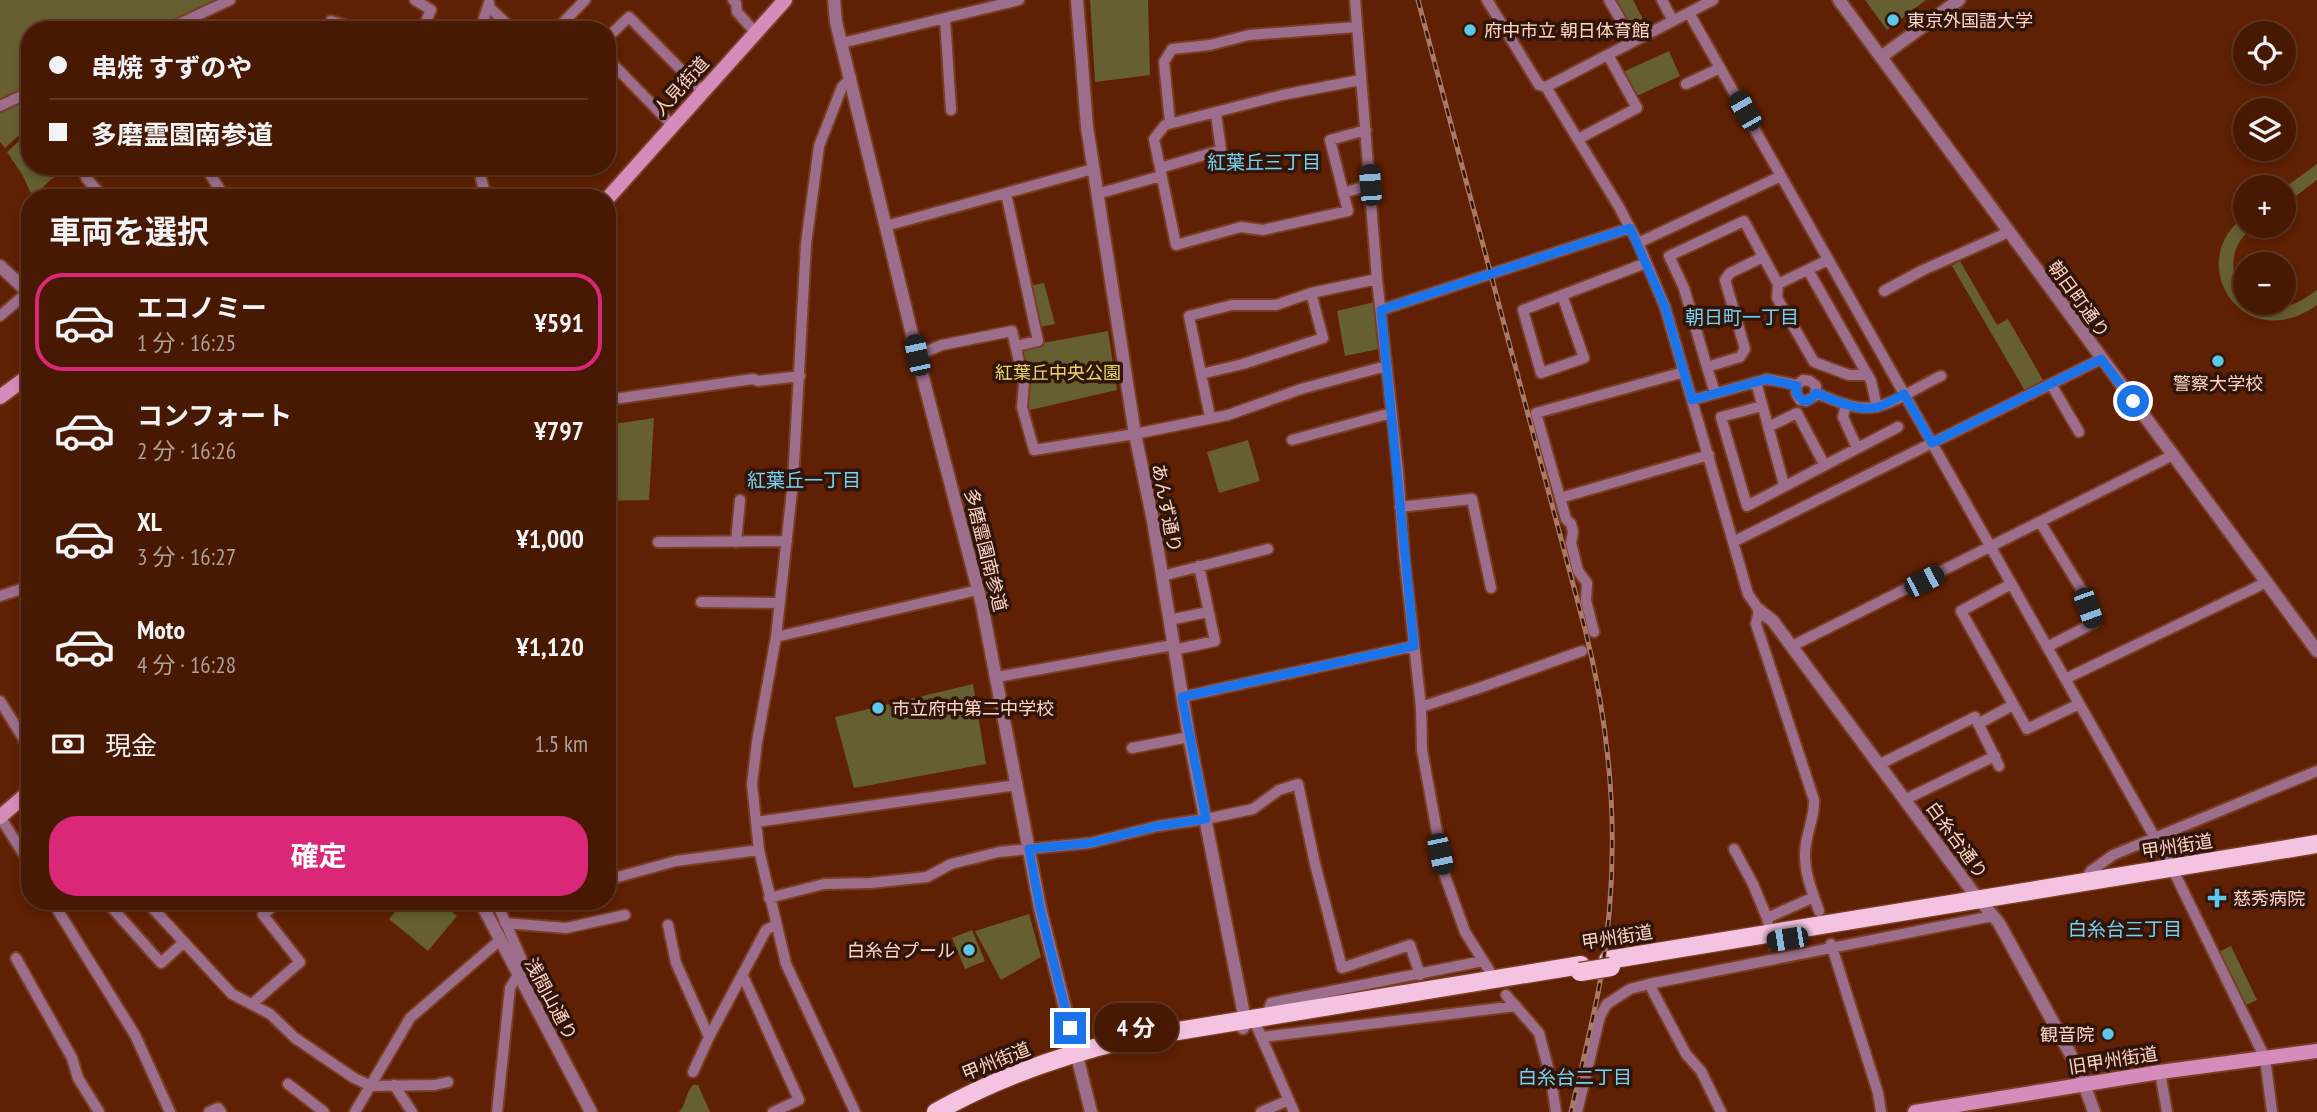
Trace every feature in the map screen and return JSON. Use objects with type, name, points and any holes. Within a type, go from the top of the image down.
[{"type":"highway","name":"甲州街道","points":[[936,1112],[964,1096],[1077,1056],[1609,963],[1986,907],[2317,844]]},
{"type":"highway","name":"甲州街道","points":[[1986,907],[2087,876],[2174,872],[2317,852]]},
{"type":"highway","name":"甲州街道","points":[[952,1112],[1077,1056]]},
{"type":"main road","name":"人見街道","points":[[616,189],[785,0]]},
{"type":"main road","points":[[0,397],[21,382]]},
{"type":"main road","points":[[0,817],[21,799]]},
{"type":"main road","name":"旧甲州街道","points":[[1915,1112],[2160,1072],[2317,1051]]},
{"type":"street","points":[[185,21],[230,0]]},
{"type":"street","points":[[415,0],[431,10],[426,21]]},
{"type":"street","points":[[564,21],[585,0]]},
{"type":"street","points":[[733,0],[737,12],[755,32]]},
{"type":"street","name":"多磨霊園南参道","points":[[834,0],[917,355],[978,590],[1040,908],[1091,1112]]},
{"type":"street","points":[[842,43],[945,19],[978,6],[1019,0]]},
{"type":"street","name":"あんず通り","points":[[1077,0],[1093,169],[1135,434],[1189,737],[1255,1026]]},
{"type":"street","points":[[1255,1026],[1271,1003],[1420,975],[1486,966],[1465,932],[1445,876],[1422,750],[1421,706],[1377,279],[1355,0]]},
{"type":"street","points":[[1487,0],[1539,85],[1546,87],[1630,228],[1665,307],[1748,594],[1759,610],[1756,624],[1814,800],[1815,810],[1804,854],[1807,875],[1819,911]]},
{"type":"street","points":[[1608,0],[1633,41]]},
{"type":"street","points":[[1662,0],[1673,21]]},
{"type":"street","points":[[1546,87],[1713,0]]},
{"type":"street","name":"朝日町通り","points":[[1839,0],[2317,651]]},
{"type":"street","points":[[1881,57],[1959,0]]},
{"type":"street","points":[[483,21],[489,3],[505,21]]},
{"type":"street","points":[[1689,13],[2174,872],[2265,1058],[2272,1112]]},
{"type":"street","points":[[616,29],[629,17],[702,91]]},
{"type":"street","points":[[945,19],[951,110]]},
{"type":"street","points":[[1170,123],[1164,62],[1172,48],[1210,45],[1249,35],[1356,27]]},
{"type":"street","points":[[1578,139],[1637,108],[1608,55]]},
{"type":"street","points":[[616,67],[672,125]]},
{"type":"street","points":[[1686,84],[1720,68]]},
{"type":"street","points":[[851,78],[842,87],[819,146],[806,244],[800,376],[787,541],[776,637],[752,784],[759,850],[786,964],[855,1112]]},
{"type":"street","points":[[1360,80],[1282,95],[1165,125],[1154,139],[1176,244],[1241,227],[1263,230],[1348,211],[1329,140],[1366,130]]},
{"type":"street","points":[[0,106],[21,96]]},
{"type":"street","points":[[1097,194],[1221,150],[1216,114]]},
{"type":"street","points":[[886,226],[1093,169]]},
{"type":"street","points":[[86,175],[96,189]]},
{"type":"street","points":[[1638,243],[1781,176]]},
{"type":"street","points":[[1343,193],[1370,185]]},
{"type":"street","points":[[1006,193],[1038,341],[1016,346]]},
{"type":"street","points":[[1715,393],[1684,288],[1669,256],[1744,221],[1779,284],[1777,298],[1814,362],[1849,374],[1868,375]]},
{"type":"street","points":[[1381,310],[1630,228]]},
{"type":"street","points":[[1884,291],[1923,270],[2009,232]]},
{"type":"street","points":[[1707,367],[1740,357],[1744,353],[1725,280],[1730,273],[1763,257]]},
{"type":"street","points":[[1779,284],[1828,260]]},
{"type":"street","points":[[1562,295],[1584,358],[1541,373],[1523,310],[1562,295],[1646,263]]},
{"type":"street","points":[[0,266],[21,285]]},
{"type":"street","points":[[1808,270],[1868,375],[1877,407]]},
{"type":"street","points":[[1210,417],[1189,316],[1232,304],[1276,305],[1311,293],[1377,279]]},
{"type":"street","points":[[1201,374],[1243,364],[1323,338],[1311,293]]},
{"type":"street","points":[[0,316],[21,299]]},
{"type":"street","points":[[917,355],[942,345],[1012,331],[1024,383],[1021,407],[1034,450],[1135,434],[1228,415],[1301,389],[1386,366]]},
{"type":"street","points":[[1734,542],[2101,359]]},
{"type":"street","points":[[1594,632],[1586,601],[1587,583],[1578,571],[1571,543],[1571,524],[1566,519],[1536,413],[1684,372]]},
{"type":"street","points":[[616,399],[753,379],[758,381],[800,376]]},
{"type":"street","points":[[1692,400],[1767,379],[1797,386],[1803,380],[1816,386],[1816,393],[1846,404],[1877,407],[1941,376]]},
{"type":"street","points":[[1756,382],[1784,485]]},
{"type":"street","points":[[2051,384],[2079,432]]},
{"type":"street","points":[[1846,404],[1843,417],[1857,448]]},
{"type":"street","points":[[1762,406],[1721,417],[1747,506],[1898,427]]},
{"type":"street","points":[[1292,440],[1391,413]]},
{"type":"street","points":[[1768,426],[1797,413],[1824,464]]},
{"type":"street","points":[[1560,498],[1709,455]]},
{"type":"street","points":[[1792,646],[2174,456]]},
{"type":"street","points":[[1400,507],[1472,499],[1491,588]]},
{"type":"street","points":[[736,542],[740,500]]},
{"type":"street","points":[[2040,522],[2083,592],[2094,623],[2047,647]]},
{"type":"street","points":[[658,542],[787,541]]},
{"type":"street","points":[[1162,576],[1268,549]]},
{"type":"street","points":[[997,677],[1215,641],[1199,566]]},
{"type":"street","points":[[2065,679],[2267,582]]},
{"type":"street","points":[[2011,584],[1961,611],[2013,705],[2027,729],[2079,704]]},
{"type":"street","points":[[0,596],[21,589]]},
{"type":"street","points":[[776,637],[978,590]]},
{"type":"street","points":[[701,602],[780,603]]},
{"type":"street","name":"白糸台通り","points":[[1759,610],[1773,621],[1792,646],[2005,934],[2085,1084],[2094,1112]]},
{"type":"street","points":[[1170,620],[1208,612]]},
{"type":"street","points":[[1182,697],[1414,646]]},
{"type":"street","points":[[1421,706],[1582,651]]},
{"type":"street","points":[[0,701],[21,735]]},
{"type":"street","points":[[1978,724],[2013,705]]},
{"type":"street","points":[[1880,764],[1975,717],[1997,761],[1906,800]]},
{"type":"street","points":[[1132,748],[1189,737]]},
{"type":"street","points":[[2087,876],[2113,855],[2317,771]]},
{"type":"street","points":[[769,898],[824,884],[871,883],[927,877],[951,864],[999,852],[1090,843],[1158,826],[1253,809],[1279,790],[1297,784],[1342,968],[1410,945],[1420,975]]},
{"type":"street","points":[[756,822],[1017,785]]},
{"type":"street","points":[[0,817],[21,850]]},
{"type":"street","points":[[1734,849],[1753,884],[1768,923],[1814,897]]},
{"type":"street","points":[[616,878],[676,861],[759,850]]},
{"type":"street","points":[[1577,1112],[1600,1016],[1607,1004],[1630,989],[1774,955],[1831,946],[1986,907]]},
{"type":"street","points":[[58,910],[135,1035],[170,1112]]},
{"type":"street","points":[[114,910],[160,963],[184,942]]},
{"type":"street","points":[[158,910],[232,994],[270,1014],[295,1038],[364,1084],[435,1085],[448,1082]]},
{"type":"street","points":[[252,1004],[300,962],[263,915],[268,910]]},
{"type":"street","name":"浅間山通り","points":[[485,910],[591,1112]]},
{"type":"street","points":[[498,1111],[510,988],[521,958],[500,910]]},
{"type":"street","points":[[505,923],[565,928],[625,915]]},
{"type":"street","points":[[668,925],[676,963],[709,1037]]},
{"type":"street","points":[[693,1072],[766,930],[775,925]]},
{"type":"street","points":[[355,1112],[410,1018],[500,940]]},
{"type":"street","points":[[1831,946],[1878,1093],[1881,1112]]},
{"type":"street","points":[[16,958],[72,1058],[78,1079],[99,1112]]},
{"type":"street","points":[[743,976],[799,1100],[773,1112]]},
{"type":"street","points":[[1649,984],[1686,1054],[1701,1071],[1721,1112]]},
{"type":"street","points":[[1506,995],[1539,1033],[1556,1112]]},
{"type":"street","points":[[1255,1026],[1516,1006]]},
{"type":"street","points":[[1255,1026],[1294,1112]]},
{"type":"street","points":[[2160,1072],[2167,1112]]},
{"type":"street","points":[[288,1084],[324,1112]]},
{"type":"street","points":[[394,1085],[412,1112]]},
{"type":"street","points":[[1261,1112],[1289,1100]]},
{"type":"street","points":[[209,1112],[218,1108],[221,1112]]},
{"type":"green space","points":[[0,0],[221,0],[176,21],[21,21],[21,92],[0,102]]},
{"type":"green space","points":[[1090,0],[1148,0],[1150,75],[1095,82]]},
{"type":"green space","points":[[1613,0],[1633,0],[1649,31],[1636,38]]},
{"type":"green space","points":[[1865,0],[1926,0],[1887,30]]},
{"type":"green space","points":[[1669,51],[1680,76],[1635,97],[1623,72]]},
{"type":"green space","points":[[21,101],[21,133],[5,148],[0,142],[0,111]]},
{"type":"green space","points":[[21,139],[21,173],[7,152]]},
{"type":"green space","points":[[2317,164],[2317,180],[2296,196],[2296,179]]},
{"type":"green space","points":[[58,175],[42,189],[29,189],[23,176]]},
{"type":"green space","points":[[2233,229],[2233,238],[2242,238],[2236,252],[2233,252],[2233,301],[2221,278],[2219,257],[2227,235]]},
{"type":"green space","points":[[1960,261],[1997,325],[2008,319],[2043,380],[2025,391],[1952,266]]},
{"type":"green space","points":[[1044,283],[1055,324],[1035,328],[1030,286]]},
{"type":"green space","points":[[2317,290],[2317,305],[2290,318],[2266,320],[2253,315],[2296,315],[2296,303]]},
{"type":"green space","points":[[1374,302],[1379,349],[1345,356],[1337,311]]},
{"type":"green space","name":"紅葉丘中央公園","points":[[1108,331],[1117,390],[1026,411],[1021,347]]},
{"type":"green space","points":[[654,418],[649,500],[616,501],[616,424]]},
{"type":"green space","points":[[1248,440],[1260,481],[1219,493],[1207,452]]},
{"type":"green space","points":[[973,684],[986,764],[854,788],[835,717]]},
{"type":"green space","points":[[396,910],[450,910],[457,916],[428,951],[389,919]]},
{"type":"green space","points":[[1029,914],[1041,957],[1001,980],[975,931]]},
{"type":"green space","name":"白糸台プール","points":[[972,930],[985,961],[965,969],[952,938]]},
{"type":"green space","points":[[2231,946],[2257,1000],[2242,1007],[2216,953]]},
{"type":"green space","points":[[693,1085],[698,1085],[710,1112],[679,1112]]},
{"type":"tunnel","points":[[1819,911],[1830,942]]},
{"type":"tunnel","points":[[1770,931],[1773,951]]},
{"type":"railway","points":[[1418,0],[1585,629],[1603,716],[1611,804],[1611,893],[1600,982],[1571,1112]]},
{"type":"place","name":"東京外国語大学","points":[[1893,20]]},
{"type":"place","name":"府中市立 朝日体育館","points":[[1470,30]]},
{"type":"place","name":"警察大学校","points":[[2218,361]]},
{"type":"place","name":"市立府中第二中学校","points":[[878,708]]},
{"type":"place","name":"慈秀病院","points":[[2217,898]]},
{"type":"place","name":"白糸台プール","points":[[969,950]]},
{"type":"place","name":"観音院","points":[[2108,1034]]},
{"type":"district","name":"紅葉丘三丁目","points":[[1264,162]]},
{"type":"district","name":"朝日町一丁目","points":[[1742,317]]},
{"type":"district","name":"紅葉丘一丁目","points":[[804,480]]},
{"type":"district","name":"白糸台三丁目","points":[[2125,929]]},
{"type":"district","name":"白糸台二丁目","points":[[1575,1077]]},
{"type":"route","points":[[1070,1028],[1040,908],[1029,849],[1090,843],[1158,826],[1206,819],[1182,697],[1414,646],[1381,310],[1630,228],[1665,307],[1692,400],[1767,379],[1797,386],[1796,393],[1803,401],[1810,400],[1816,393],[1846,404],[1877,407],[1904,394],[1932,443],[2101,359],[2133,401]]}]
